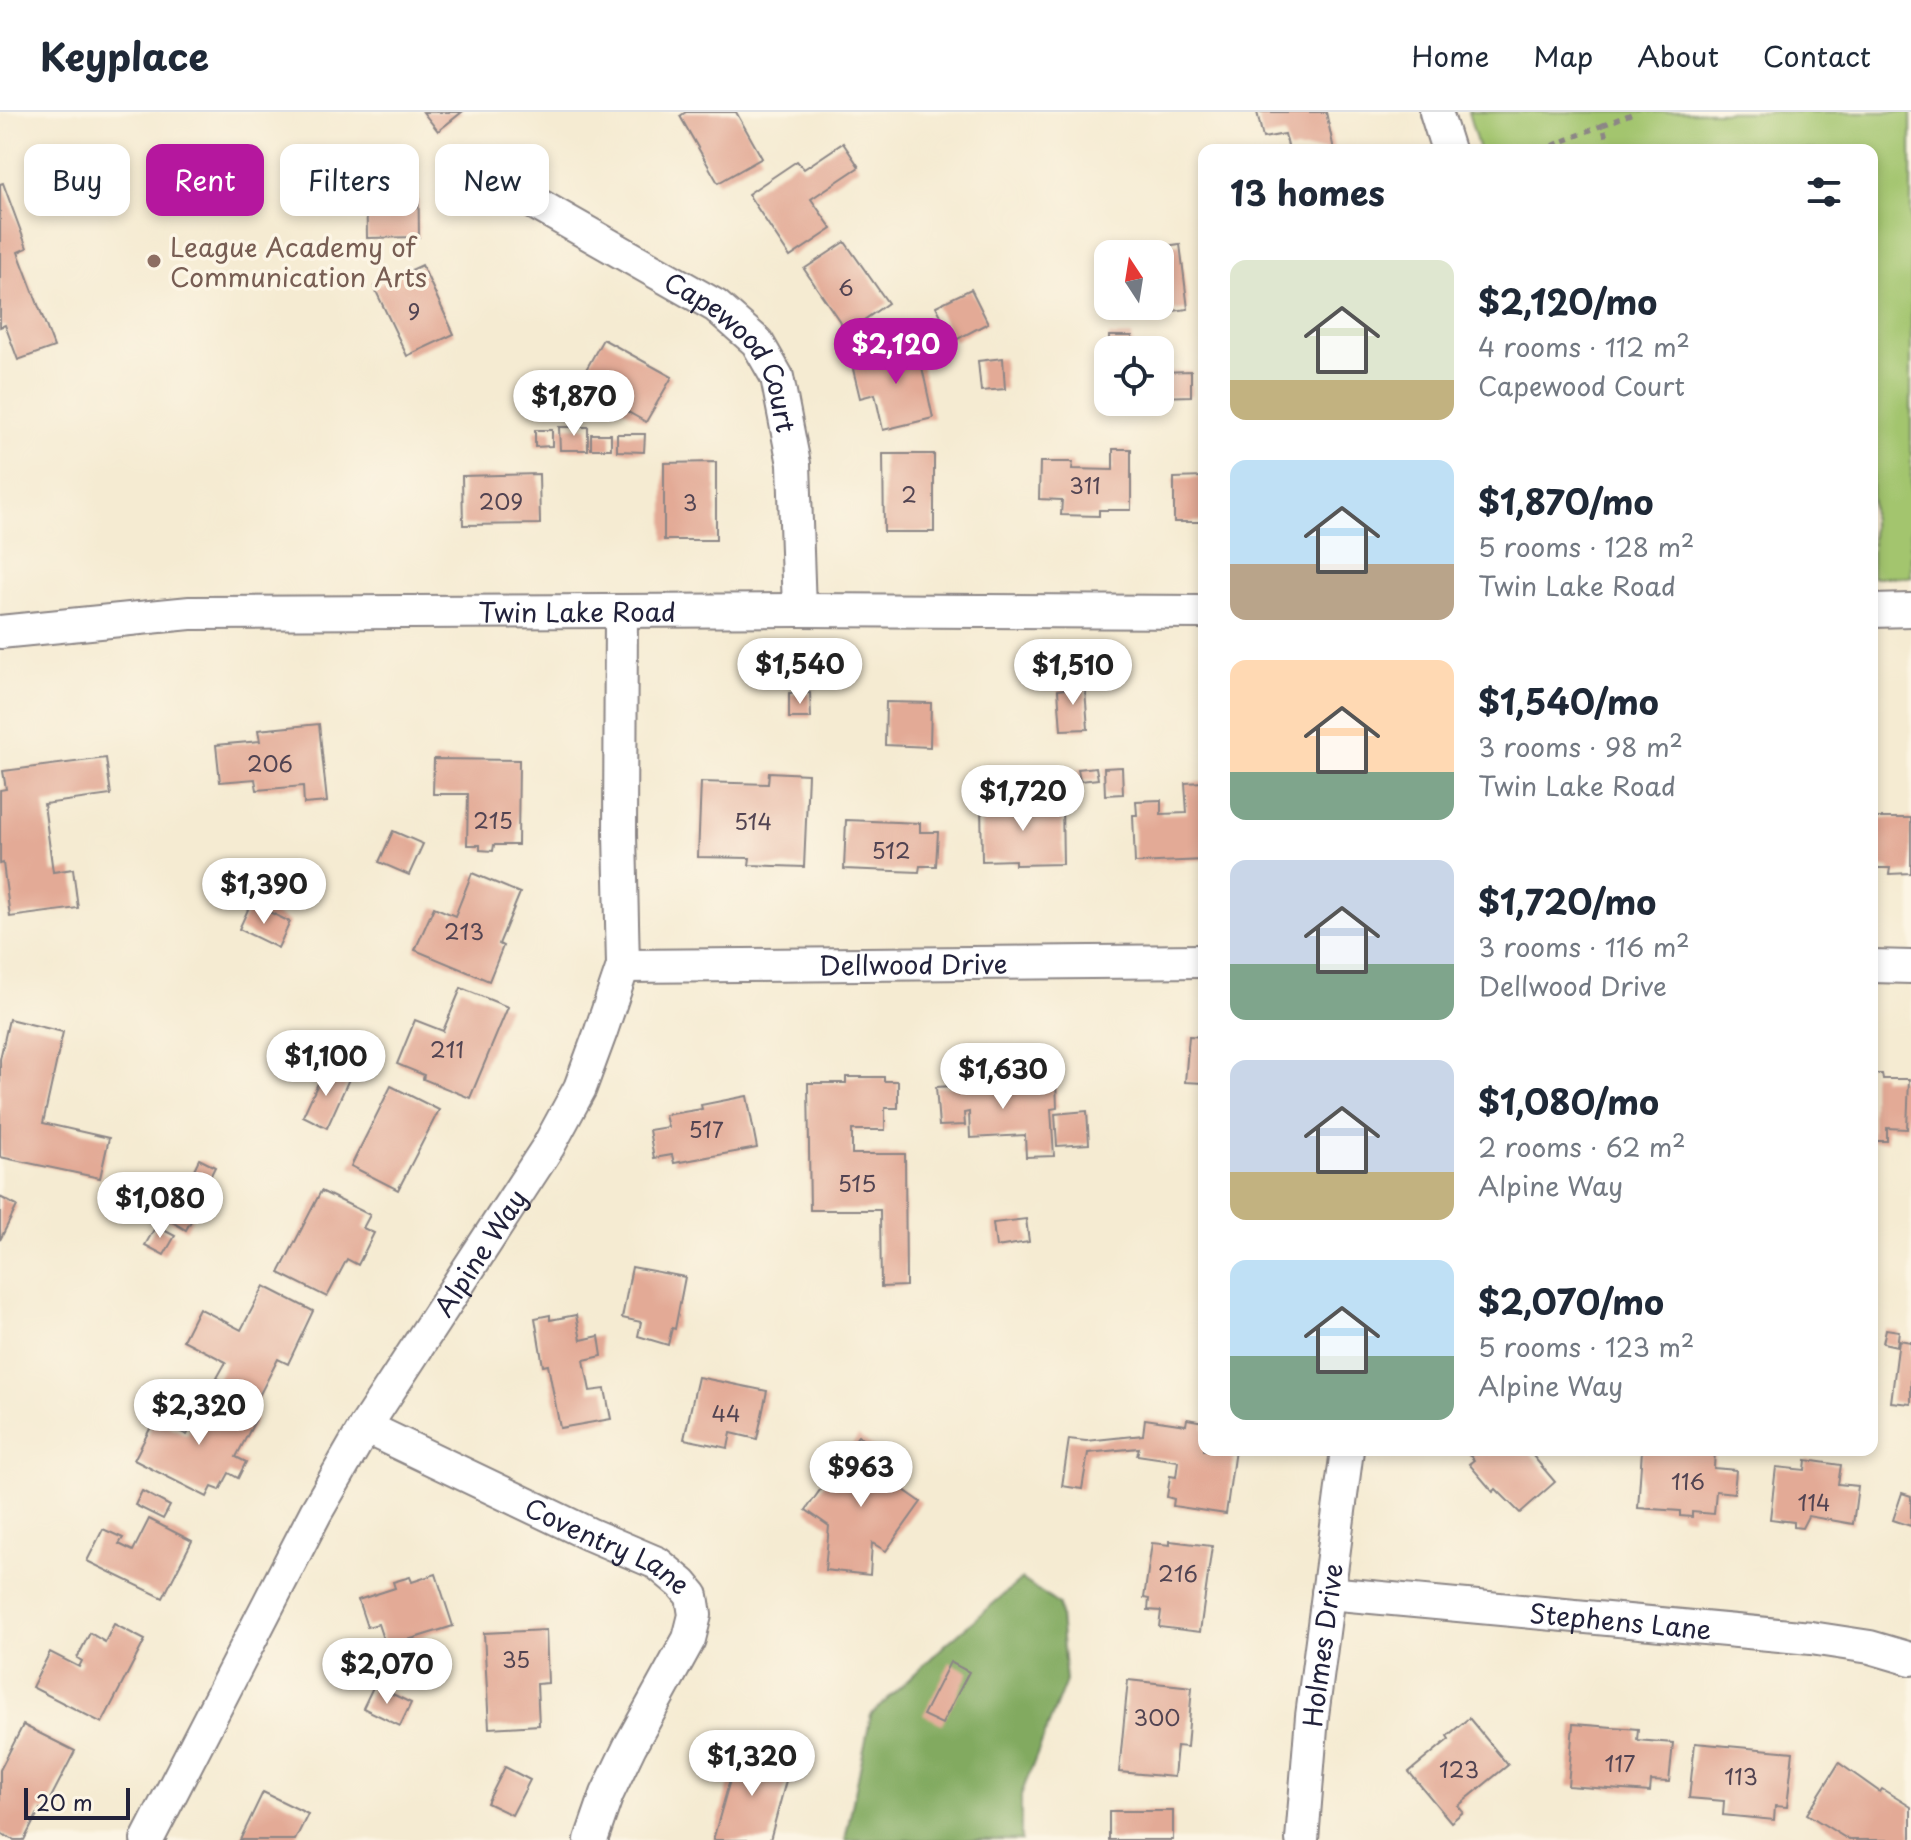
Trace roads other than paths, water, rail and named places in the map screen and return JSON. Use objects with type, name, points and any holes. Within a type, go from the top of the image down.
[{"type":"street","points":[[1436,112],[1446,144]]},
{"type":"street","name":"Capewood Court","points":[[549,211],[716,306],[757,342],[777,377],[794,464],[799,610]]},
{"type":"street","points":[[1878,611],[1911,610]]},
{"type":"street","name":"Alpine Way","points":[[147,1840],[316,1512],[365,1427],[548,1147],[580,1088],[623,966],[621,611]]},
{"type":"street","name":"Twin Lake Road","points":[[0,632],[190,613],[1198,612]]},
{"type":"street","name":"Dellwood Drive","points":[[623,966],[1198,961]]},
{"type":"street","points":[[1878,966],[1911,967]]},
{"type":"street","name":"Coventry Lane","points":[[365,1427],[589,1534],[657,1563],[692,1596],[695,1615],[689,1639],[630,1746],[607,1794],[591,1840]]},
{"type":"street","name":"Holmes Drive","points":[[1302,1840],[1312,1716],[1346,1456]]},
{"type":"street","name":"Stephens Lane","points":[[1328,1593],[1811,1638],[1870,1647],[1911,1659]]},
{"type":"place","name":"League Academy of Communication Arts","points":[[154,261]]}]
